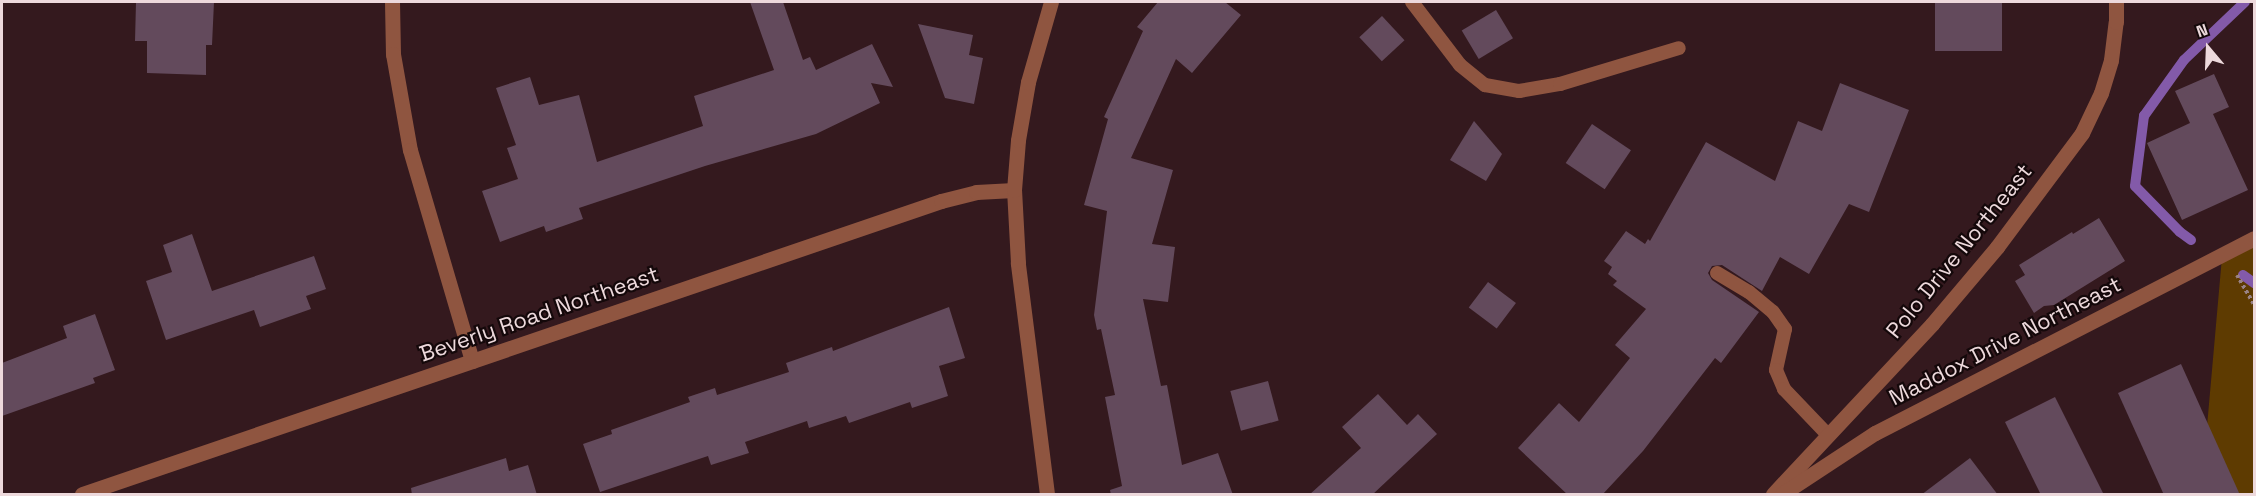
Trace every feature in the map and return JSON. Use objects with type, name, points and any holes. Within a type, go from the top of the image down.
[{"type":"street","points":[[392,2],[393,54],[410,150],[472,361]]},
{"type":"street","points":[[1047,495],[1018,263],[1014,190],[1018,140],[1028,82],[1051,2]]},
{"type":"street","name":"Polo Drive Northeast","points":[[1773,495],[1932,324],[1997,247],[2082,133],[2101,93],[2111,60],[2116,2]]},
{"type":"street","name":"Beverly Road Northeast","points":[[82,495],[941,201],[976,192],[1014,190]]},
{"type":"street","name":"Maddox Drive Northeast","points":[[1782,495],[1875,433],[2254,238]]},
{"type":"lane","points":[[1412,2],[1460,65],[1485,85],[1519,91],[1560,84],[1679,48]]},
{"type":"lane","points":[[1717,273],[1749,292],[1773,312],[1785,330],[1776,370],[1784,389],[1828,435]]},
{"type":"path","points":[[2224,254],[2254,305]]},
{"type":"shaded area","points":[[2254,238],[2254,494],[2193,494],[2202,483],[2222,257]]},
{"type":"building","points":[[136,2],[214,2],[212,45],[206,45],[206,75],[147,73],[147,41],[135,41]]},
{"type":"building","points":[[750,2],[783,2],[803,60],[810,57],[816,70],[872,44],[893,87],[871,83],[880,103],[816,134],[705,166],[579,208],[583,219],[546,232],[544,226],[500,242],[482,191],[518,179],[507,148],[516,145],[496,88],[530,77],[539,105],[579,95],[597,162],[703,126],[694,96],[774,70]]},
{"type":"building","points":[[1158,2],[1225,2],[1241,15],[1192,73],[1176,59],[1131,158],[1173,170],[1152,244],[1175,247],[1168,302],[1143,299],[1161,386],[1167,385],[1182,465],[1218,453],[1233,495],[1111,495],[1110,490],[1122,486],[1105,397],[1115,395],[1101,329],[1097,330],[1094,315],[1107,211],[1084,205],[1108,119],[1104,117],[1143,31],[1137,27]]},
{"type":"building","points":[[1935,2],[2002,2],[2002,51],[1935,51]]},
{"type":"building","points":[[1496,10],[1513,38],[1479,59],[1462,31]]},
{"type":"building","points":[[1382,16],[1405,40],[1382,61],[1359,37]]},
{"type":"building","points":[[918,24],[973,35],[969,55],[983,58],[974,104],[945,98]]},
{"type":"building","points":[[2214,74],[2229,107],[2213,114],[2248,190],[2182,220],[2147,143],[2190,123],[2175,91]]},
{"type":"building","points":[[1840,83],[1909,110],[1869,212],[1849,204],[1809,274],[1780,257],[1762,291],[1722,265],[1712,266],[1708,273],[1712,280],[1759,312],[1721,363],[1715,358],[1643,451],[1602,495],[1568,495],[1518,448],[1559,403],[1579,422],[1630,358],[1615,345],[1646,309],[1613,285],[1617,281],[1608,274],[1612,267],[1604,261],[1626,231],[1645,244],[1648,239],[1650,241],[1706,142],[1775,181],[1798,121],[1822,131]]},
{"type":"building","points":[[1474,121],[1502,154],[1486,181],[1450,160]]},
{"type":"building","points":[[1592,124],[1631,150],[1605,189],[1566,163]]},
{"type":"building","points":[[2099,218],[2125,261],[2054,305],[2044,306],[2034,313],[2015,281],[2025,275],[2019,265]]},
{"type":"building","points":[[192,234],[212,291],[314,256],[326,289],[306,296],[311,309],[260,327],[254,310],[166,340],[146,281],[172,272],[163,245]]},
{"type":"building","points":[[1488,282],[1516,303],[1497,329],[1469,308]]},
{"type":"building","points":[[949,307],[965,358],[939,366],[948,396],[912,408],[910,402],[849,423],[846,416],[809,428],[807,421],[745,442],[749,453],[711,465],[708,456],[600,492],[583,444],[612,434],[611,430],[690,402],[688,397],[715,388],[717,395],[789,372],[786,363],[832,347],[833,351]]},
{"type":"building","points":[[95,314],[115,370],[93,378],[95,383],[2,416],[2,363],[67,338],[63,326]]},
{"type":"building","points":[[2181,364],[2240,495],[2164,495],[2118,393]]},
{"type":"building","points":[[1268,381],[1279,421],[1241,431],[1230,391]]},
{"type":"building","points":[[1378,394],[1407,425],[1418,414],[1437,434],[1372,495],[1309,495],[1361,448],[1342,427]]},
{"type":"building","points":[[2055,397],[2104,495],[2041,495],[2005,422]]},
{"type":"building","points":[[506,458],[509,471],[528,465],[537,495],[412,495],[411,488]]},
{"type":"building","points":[[1970,458],[1998,495],[1921,495]]},
{"type":"waterway","points":[[2191,240],[2180,232],[2135,186],[2144,116],[2184,60],[2245,2]]},
{"type":"waterway","points":[[2243,275],[2254,283]]}]
